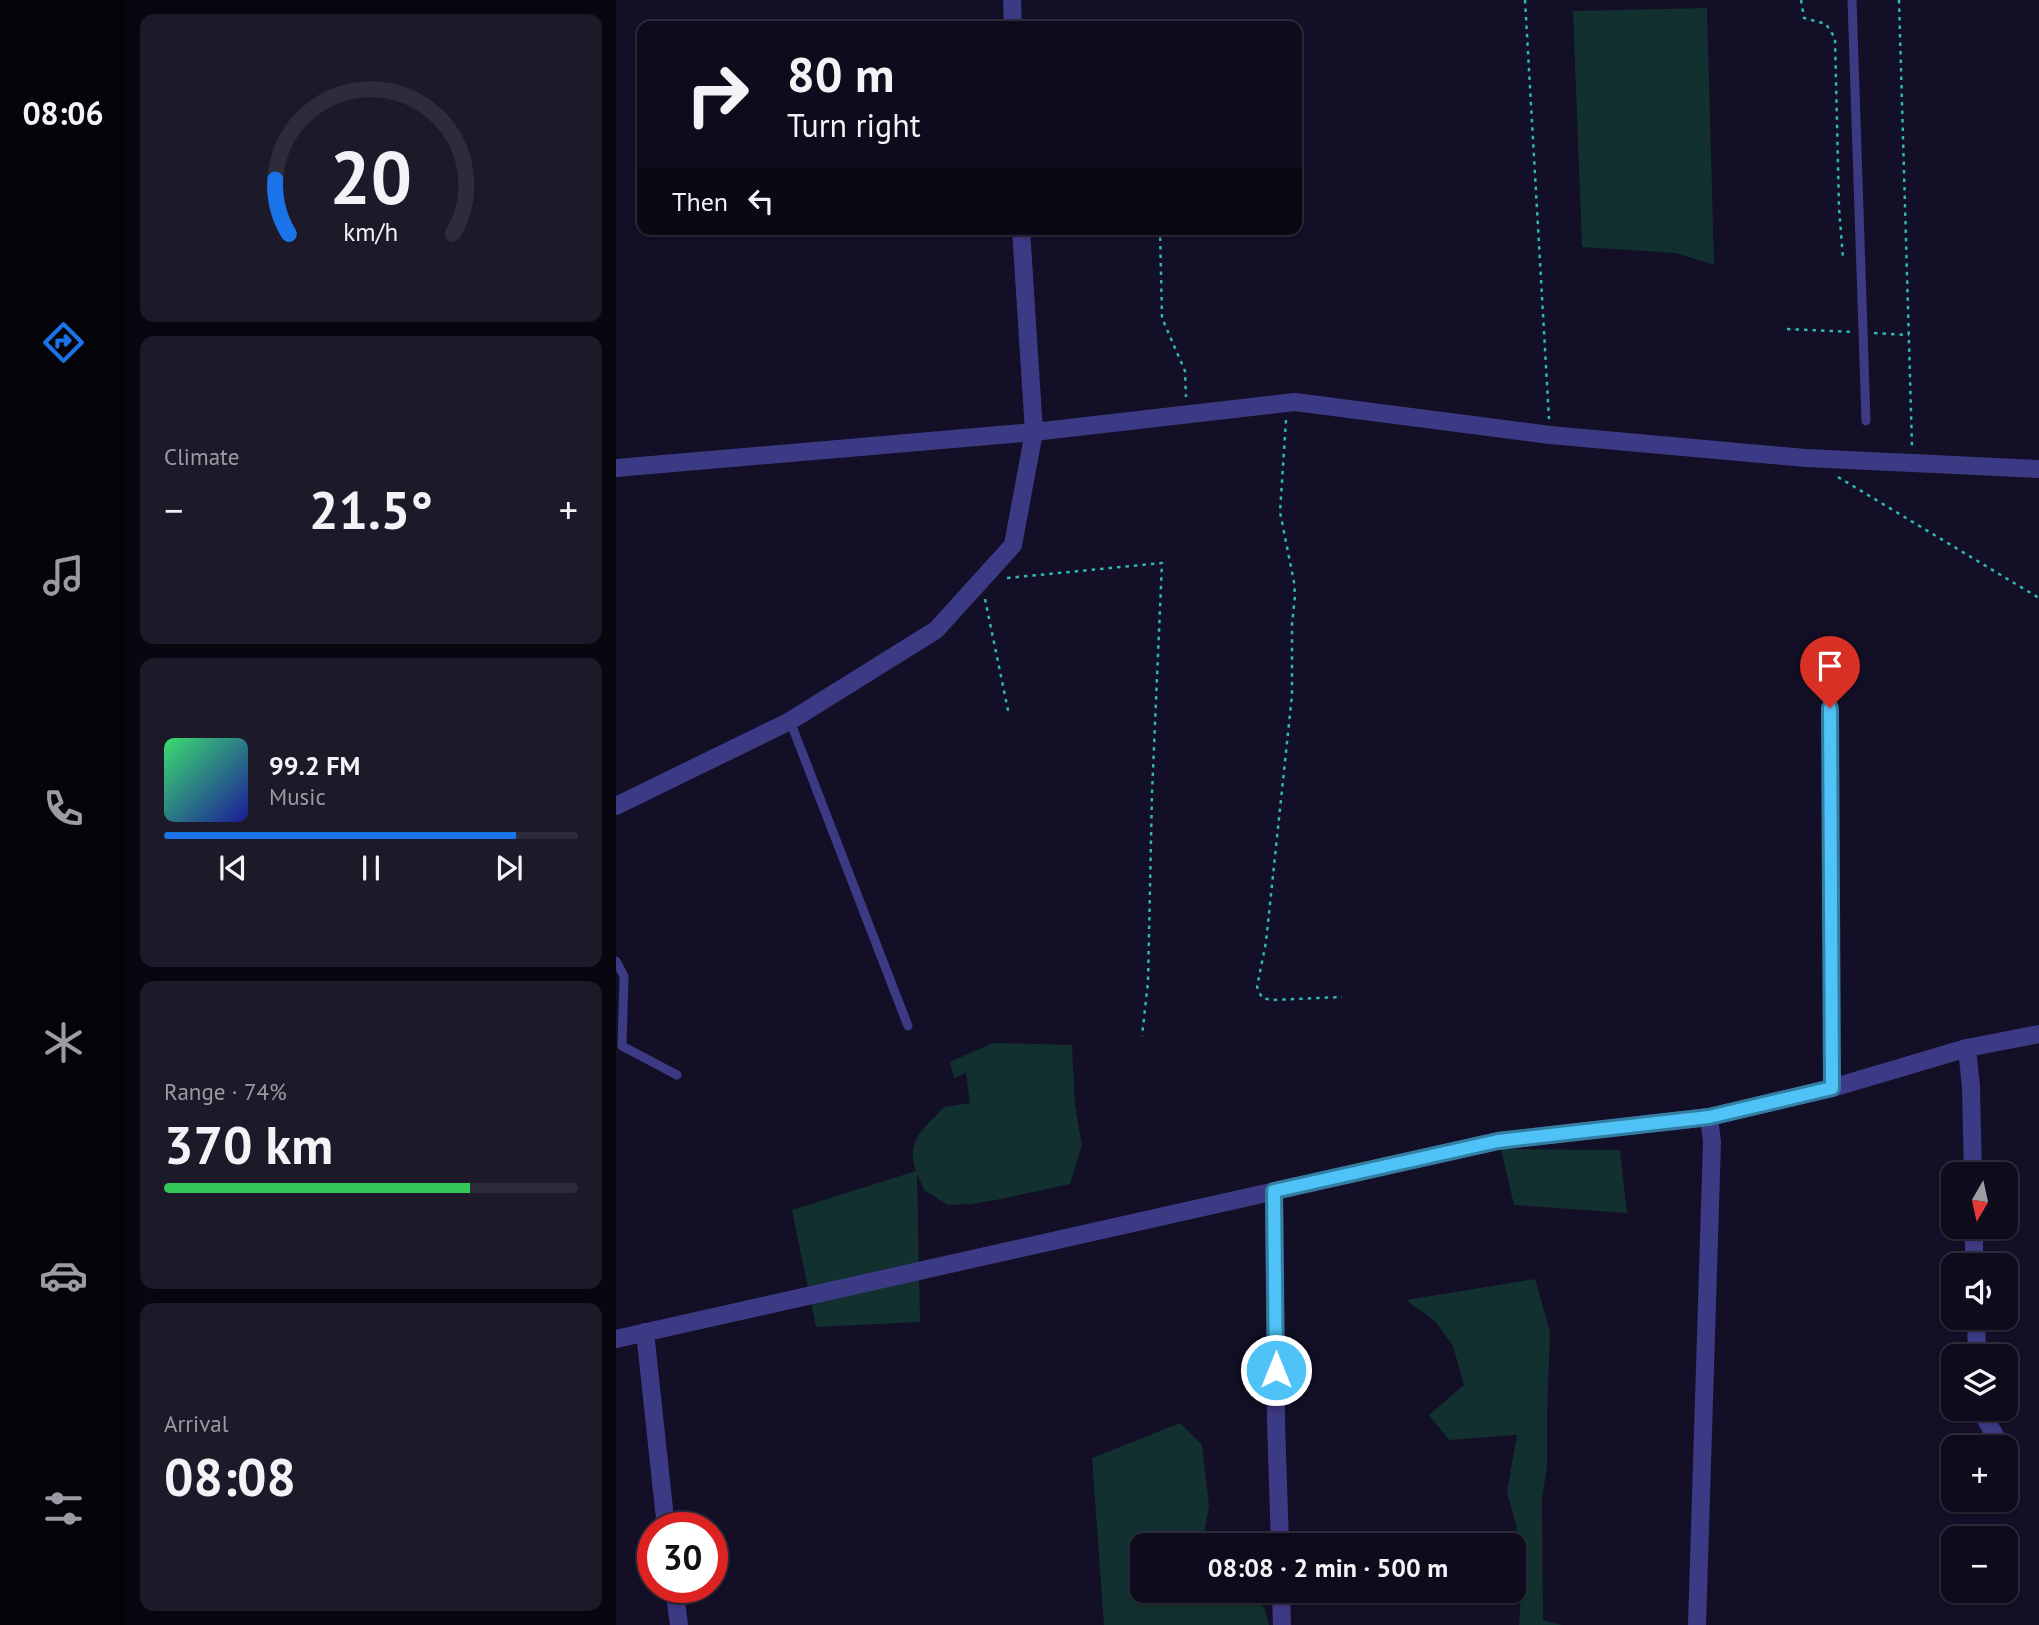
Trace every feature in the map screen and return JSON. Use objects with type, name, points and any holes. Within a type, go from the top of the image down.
[{"type":"street","points":[[1012,0],[1013,21]]},
{"type":"street","points":[[616,806],[790,721],[936,630],[1013,545],[1034,432],[1021,235]]},
{"type":"street","points":[[616,468],[1034,432],[1295,402],[1550,435],[1806,457],[2039,469]]},
{"type":"street","points":[[616,1339],[1498,1141],[1709,1117],[1832,1088],[1967,1048],[2039,1034]]},
{"type":"street","points":[[1967,1048],[1973,1162]]},
{"type":"street","points":[[1697,1625],[1712,1142],[1709,1117]]},
{"type":"street","points":[[1274,1191],[1280,1533]]},
{"type":"street","points":[[645,1332],[664,1512]]},
{"type":"street","points":[[676,1603],[679,1625]]},
{"type":"street","points":[[1281,1603],[1282,1625]]},
{"type":"lane","points":[[1852,0],[1866,421]]},
{"type":"lane","points":[[1830,708],[1832,1088]]},
{"type":"lane","points":[[790,721],[908,1026]]},
{"type":"lane","points":[[616,961],[624,976],[622,1046],[677,1074]]},
{"type":"path","points":[[1525,0],[1550,435]]},
{"type":"path","points":[[1801,0],[1804,19],[1826,24],[1835,38],[1839,208],[1843,258]]},
{"type":"path","points":[[1899,0],[1913,463]]},
{"type":"path","points":[[1160,235],[1162,318],[1185,371],[1186,414]]},
{"type":"path","points":[[1787,329],[1854,332]]},
{"type":"path","points":[[1868,333],[1909,335]]},
{"type":"path","points":[[1287,403],[1280,512],[1295,596],[1292,624],[1292,695],[1266,942],[1257,987],[1262,998],[1272,1000],[1342,997]]},
{"type":"path","points":[[1829,472],[2039,598]]},
{"type":"path","points":[[1008,578],[1162,563],[1152,793],[1148,982],[1142,1036]]},
{"type":"path","points":[[981,580],[1009,715]]},
{"type":"green space","points":[[1707,8],[1714,265],[1676,253],[1582,247],[1573,11]]},
{"type":"green space","points":[[993,1043],[1072,1045],[1075,1106],[1082,1145],[1070,1184],[1001,1199],[948,1205],[924,1190],[917,1174],[920,1322],[816,1327],[792,1210],[916,1171],[913,1151],[924,1128],[944,1107],[970,1103],[966,1073],[954,1078],[950,1062]]},
{"type":"green space","points":[[1501,1149],[1620,1150],[1627,1213],[1514,1205]]},
{"type":"green space","points":[[1535,1279],[1550,1332],[1547,1465],[1542,1500],[1543,1620],[1562,1625],[1519,1625],[1520,1603],[1526,1603],[1526,1533],[1517,1533],[1507,1492],[1517,1435],[1449,1440],[1429,1415],[1464,1385],[1453,1346],[1436,1322],[1406,1300]]},
{"type":"green space","points":[[1180,1423],[1202,1445],[1209,1506],[1204,1533],[1130,1533],[1130,1603],[1259,1603],[1264,1607],[1269,1625],[1104,1625],[1092,1458]]},
{"type":"route","points":[[1276,1370],[1274,1191],[1498,1141],[1709,1117],[1832,1088],[1830,708]]}]
